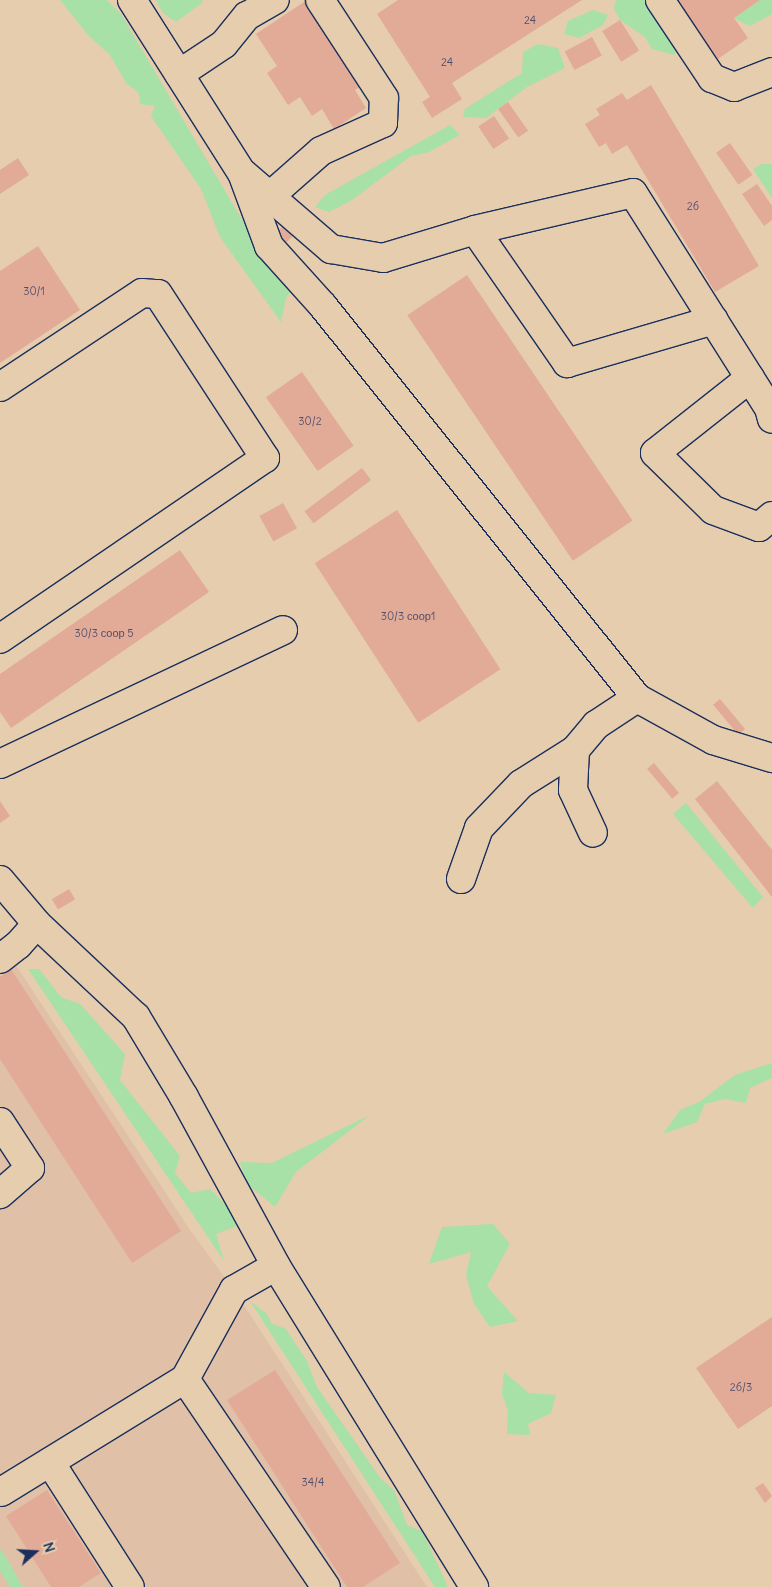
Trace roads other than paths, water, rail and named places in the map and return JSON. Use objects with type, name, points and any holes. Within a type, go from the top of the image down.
[{"type":"lane","points":[[132,0],[242,173],[269,246],[323,306],[637,698],[713,740],[772,758]]},
{"type":"lane","points":[[180,74],[224,44],[247,16],[275,0]]},
{"type":"lane","points":[[270,196],[321,151],[382,123],[384,98],[320,0]]},
{"type":"lane","points":[[660,0],[712,78],[734,87],[769,77]]},
{"type":"lane","points":[[242,173],[331,249],[383,258],[475,230],[633,193],[750,378],[772,419]]},
{"type":"lane","points":[[475,230],[567,363],[714,320]]},
{"type":"lane","points":[[0,387],[142,293],[158,294],[265,458],[0,639]]},
{"type":"lane","points":[[750,378],[655,453],[713,510],[759,527],[772,516]]},
{"type":"lane","points":[[0,764],[283,630]]},
{"type":"lane","points":[[461,879],[479,828],[521,784],[575,750],[596,725],[637,698]]},
{"type":"lane","points":[[575,750],[573,790],[593,834]]},
{"type":"lane","points":[[0,880],[36,924],[136,1016],[184,1097],[276,1266],[474,1587]]},
{"type":"lane","points":[[0,959],[18,945],[36,924]]},
{"type":"lane","points":[[0,1122],[30,1168],[0,1194]]},
{"type":"lane","points":[[1,1492],[185,1379],[234,1290],[276,1266]]},
{"type":"lane","points":[[185,1379],[326,1587]]},
{"type":"lane","points":[[50,1462],[130,1587]]}]
